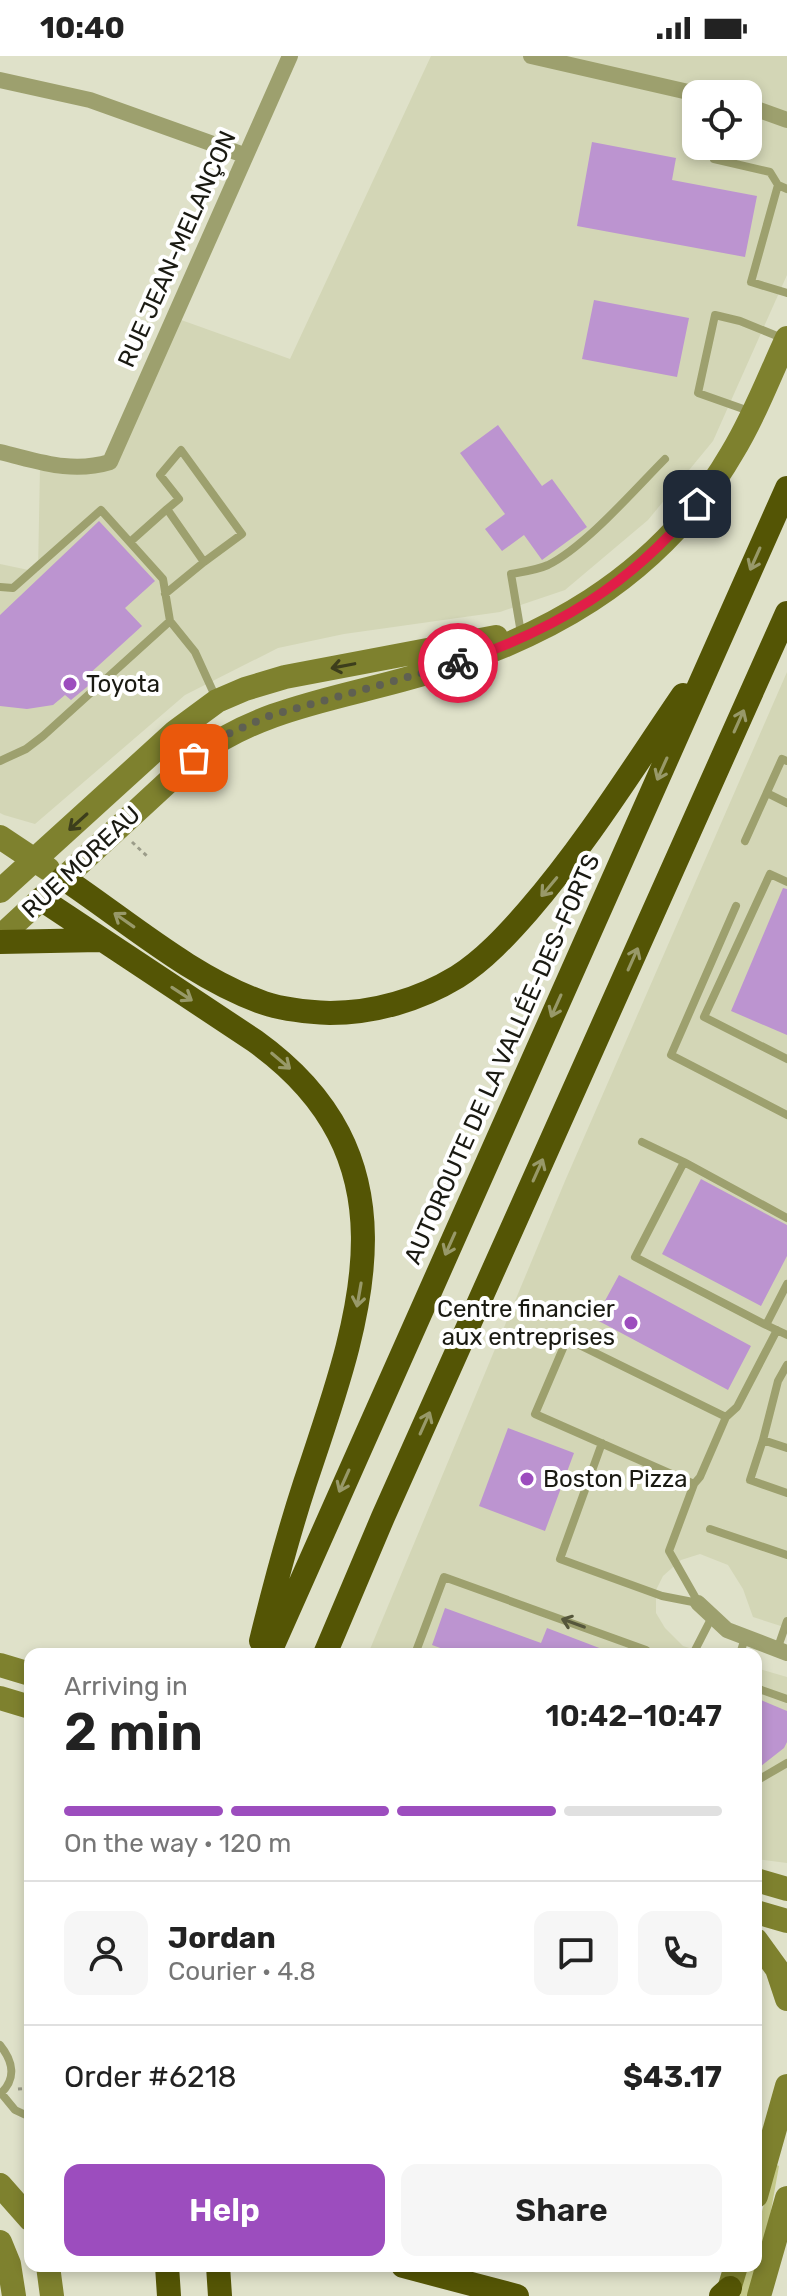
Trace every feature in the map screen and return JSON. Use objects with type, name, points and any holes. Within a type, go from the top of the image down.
[{"type":"highway","name":"AUTOROUTE DE LA VALLÉE-DES-FORTS","points":[[272,1648],[787,488]]},
{"type":"highway","points":[[328,1648],[787,613]]},
{"type":"highway","points":[[63,878],[195,968],[235,991],[264,1003],[310,1012],[341,1013],[416,997],[468,969],[509,933],[541,896],[586,838],[717,647]]},
{"type":"highway","points":[[41,899],[255,1041],[286,1065],[311,1089],[331,1117],[357,1180],[364,1245],[357,1307],[338,1380],[283,1550],[259,1648]]},
{"type":"highway","points":[[0,939],[100,940]]},
{"type":"highway","points":[[167,2272],[169,2296]]},
{"type":"highway","points":[[218,2272],[220,2296]]},
{"type":"highway","points":[[426,2272],[517,2296]]},
{"type":"street","name":"RUE JEAN-MELANÇON","points":[[0,452],[69,468],[91,468],[110,462],[290,56]]},
{"type":"street","points":[[531,56],[682,91]]},
{"type":"street","points":[[0,80],[90,100],[244,155]]},
{"type":"street","points":[[762,111],[787,120]]},
{"type":"street","name":"RUE MOREAU","points":[[0,939],[194,758],[230,733],[269,716],[423,675],[557,622],[605,593],[669,537],[717,477],[753,413],[787,339]]},
{"type":"street","name":"RUE MOREAU","points":[[4,880],[35,860],[175,732],[217,701],[285,677],[521,635]]},
{"type":"street","points":[[0,837],[63,878]]},
{"type":"street","points":[[4,880],[41,899]]},
{"type":"street","points":[[698,1603],[742,1646]]},
{"type":"street","points":[[762,1648],[782,1651]]},
{"type":"street","points":[[0,1665],[24,1672]]},
{"type":"street","points":[[0,1698],[24,1705]]},
{"type":"street","points":[[762,1882],[787,1889]]},
{"type":"street","points":[[762,1914],[787,1921]]},
{"type":"street","points":[[762,1948],[777,1969],[787,1999]]},
{"type":"street","points":[[762,2175],[787,2086]]},
{"type":"street","points":[[0,2185],[24,2212]]},
{"type":"street","points":[[759,2296],[787,2198]]},
{"type":"street","points":[[0,2242],[9,2264],[14,2296]]},
{"type":"street","points":[[49,2272],[52,2296]]},
{"type":"lane","points":[[718,160],[770,172],[782,187],[751,282],[787,293]]},
{"type":"lane","points":[[753,413],[725,400],[698,393],[715,315],[787,339]]},
{"type":"lane","points":[[130,542],[179,499],[160,475],[181,450],[242,534],[165,594]]},
{"type":"lane","points":[[521,635],[511,574],[541,568],[560,558],[606,518],[665,459]]},
{"type":"lane","points":[[167,509],[204,562]]},
{"type":"lane","points":[[0,587],[13,588],[101,510],[163,579],[170,621],[195,652],[217,701]]},
{"type":"lane","points":[[0,761],[26,749],[43,736],[170,621]]},
{"type":"lane","points":[[745,841],[782,759],[787,761]]},
{"type":"lane","points":[[767,793],[787,803]]},
{"type":"lane","points":[[787,882],[770,874],[704,1017],[787,1059]]},
{"type":"lane","points":[[736,906],[671,1055],[787,1115]]},
{"type":"lane","points":[[642,1142],[787,1218]]},
{"type":"lane","points":[[684,1162],[635,1257],[787,1335]]},
{"type":"lane","points":[[766,1325],[787,1284]]},
{"type":"lane","points":[[698,1603],[669,1551],[694,1484],[726,1417],[737,1407],[777,1330]]},
{"type":"lane","points":[[694,1484],[535,1414],[567,1339],[726,1417]]},
{"type":"lane","points":[[787,1365],[778,1381],[750,1480],[787,1493]]},
{"type":"lane","points":[[763,1440],[787,1448]]},
{"type":"lane","points":[[602,1443],[560,1559],[662,1596],[698,1603]]},
{"type":"lane","points":[[710,1529],[787,1555]]},
{"type":"lane","points":[[417,1648],[444,1577],[640,1648]]},
{"type":"lane","points":[[696,1648],[712,1617]]},
{"type":"lane","points":[[782,1651],[787,1621]]},
{"type":"lane","points":[[762,1690],[787,1699]]},
{"type":"lane","points":[[762,1778],[787,1763]]},
{"type":"lane","points":[[0,2045],[11,2062],[12,2073],[11,2080],[0,2094],[15,2110],[24,2114]]},
{"type":"shaded area","points":[[431,56],[787,56],[787,275],[713,441],[648,520],[565,590],[500,612],[344,634],[278,648],[185,695],[35,824],[4,815],[0,813],[0,564],[38,572],[40,467],[109,464],[170,316],[290,359]]},
{"type":"shaded area","points":[[787,672],[787,1628],[753,1617],[743,1589],[728,1565],[700,1554],[681,1560],[663,1576],[656,1590],[656,1613],[665,1628],[683,1646],[690,1648],[370,1648],[565,1181]]},
{"type":"shaded area","points":[[762,1670],[787,1677],[787,1863],[762,1860]]},
{"type":"green space","points":[[775,2164],[779,2166],[762,2252],[762,2211]]},
{"type":"green space","points":[[745,2272],[756,2272],[749,2296],[738,2296]]},
{"type":"building","points":[[592,142],[676,158],[672,180],[757,196],[745,257],[577,226]]},
{"type":"building","points":[[594,300],[689,318],[677,377],[582,359]]},
{"type":"building","points":[[498,425],[542,486],[552,479],[587,527],[542,560],[524,535],[502,551],[485,529],[505,514],[460,453]]},
{"type":"building","points":[[99,521],[155,581],[125,608],[142,626],[87,676],[93,682],[71,700],[65,695],[53,705],[27,709],[0,706],[0,615]]},
{"type":"building","points":[[783,888],[787,889],[787,1035],[731,1011]]},
{"type":"building","points":[[701,1179],[787,1225],[787,1256],[761,1306],[662,1254]]},
{"type":"building","points":[[619,1275],[751,1346],[728,1390],[595,1319]]},
{"type":"building","name":"Boston Pizza","points":[[508,1428],[574,1453],[545,1531],[479,1506]]},
{"type":"building","points":[[445,1608],[541,1643],[547,1628],[599,1648],[440,1648],[432,1645]]},
{"type":"building","points":[[762,1701],[787,1711],[787,1742],[762,1765]]},
{"type":"way so far","points":[[194,758],[218,740],[252,722],[458,663]]},
{"type":"place","name":"Toyota","points":[[70,684]]},
{"type":"place","name":"Centre financier aux entreprises","points":[[631,1323]]},
{"type":"place","name":"Boston Pizza","points":[[527,1479]]},
{"type":"route","points":[[458,663],[557,622],[605,593],[654,553],[697,504]]}]
